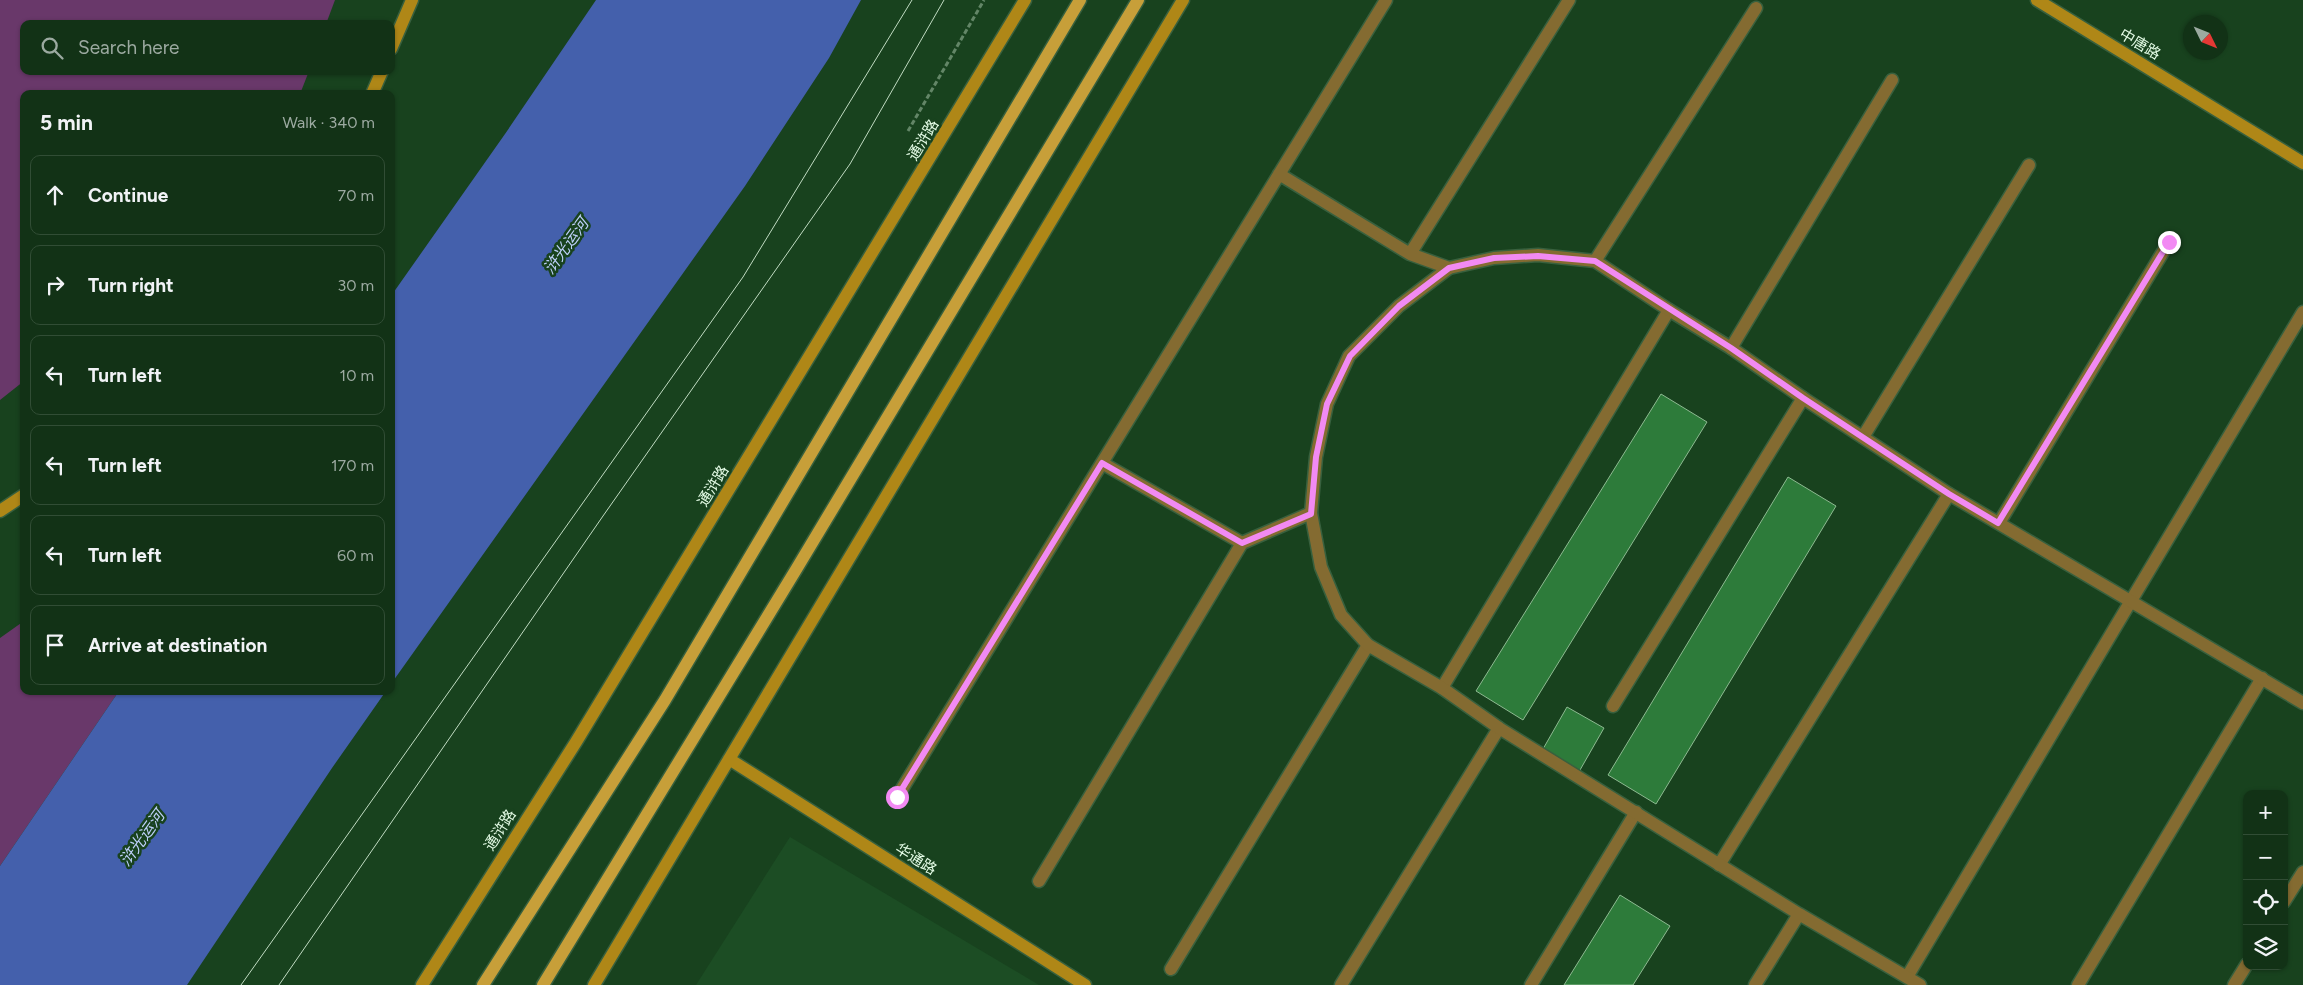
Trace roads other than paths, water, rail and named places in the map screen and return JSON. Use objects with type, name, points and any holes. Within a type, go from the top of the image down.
[{"type":"main road","points":[[395,40],[412,0]]},
{"type":"main road","name":"通浒路","points":[[422,985],[576,742],[1025,0]]},
{"type":"main road","points":[[483,985],[665,700],[1080,0]]},
{"type":"main road","points":[[543,985],[807,551],[1138,0]]},
{"type":"main road","points":[[594,985],[1183,0]]},
{"type":"main road","name":"中唐路","points":[[2037,0],[2303,163]]},
{"type":"main road","points":[[374,90],[380,75]]},
{"type":"main road","points":[[0,511],[20,497]]},
{"type":"main road","name":"华通路","points":[[729,760],[1085,985]]},
{"type":"street","points":[[897,797],[1386,0]]},
{"type":"street","points":[[1410,254],[1569,0]]},
{"type":"street","points":[[1595,261],[1756,8]]},
{"type":"street","points":[[1731,348],[1892,80]]},
{"type":"street","points":[[1863,438],[2029,165]]},
{"type":"street","points":[[1279,174],[1410,254],[1449,268]]},
{"type":"street","points":[[1998,523],[2169,242]]},
{"type":"street","points":[[1920,985],[1719,865],[1499,728],[1442,688],[1368,645],[1341,615],[1321,567],[1311,514],[1316,457],[1327,404],[1350,356],[1399,306],[1449,268],[1494,258],[1538,256],[1595,261],[1731,348],[1949,494],[2303,702]]},
{"type":"street","points":[[1442,688],[1669,310]]},
{"type":"street","points":[[1908,977],[2303,312]]},
{"type":"street","points":[[1613,706],[1803,398]]},
{"type":"street","points":[[1102,463],[1242,543]]},
{"type":"street","points":[[1719,865],[1949,494]]},
{"type":"street","points":[[1039,881],[1242,543],[1311,514]]},
{"type":"street","points":[[1171,968],[1368,645]]},
{"type":"street","points":[[2078,985],[2262,678]]},
{"type":"street","points":[[1341,985],[1499,728]]},
{"type":"street","points":[[1531,985],[1636,812]]},
{"type":"street","points":[[2288,896],[2303,872]]},
{"type":"street","points":[[1755,985],[1799,914]]},
{"type":"street","points":[[2234,985],[2243,970]]},
{"type":"water","name":"浒光运河","points":[[596,0],[861,0],[829,58],[745,186],[395,678],[395,290]]},
{"type":"water","name":"浒光运河","points":[[116,695],[383,695],[187,985],[0,985],[0,866]]},
{"type":"tram line","points":[[241,985],[743,277],[912,0]]},
{"type":"tram line","points":[[279,985],[603,516],[850,164],[944,0]]}]
